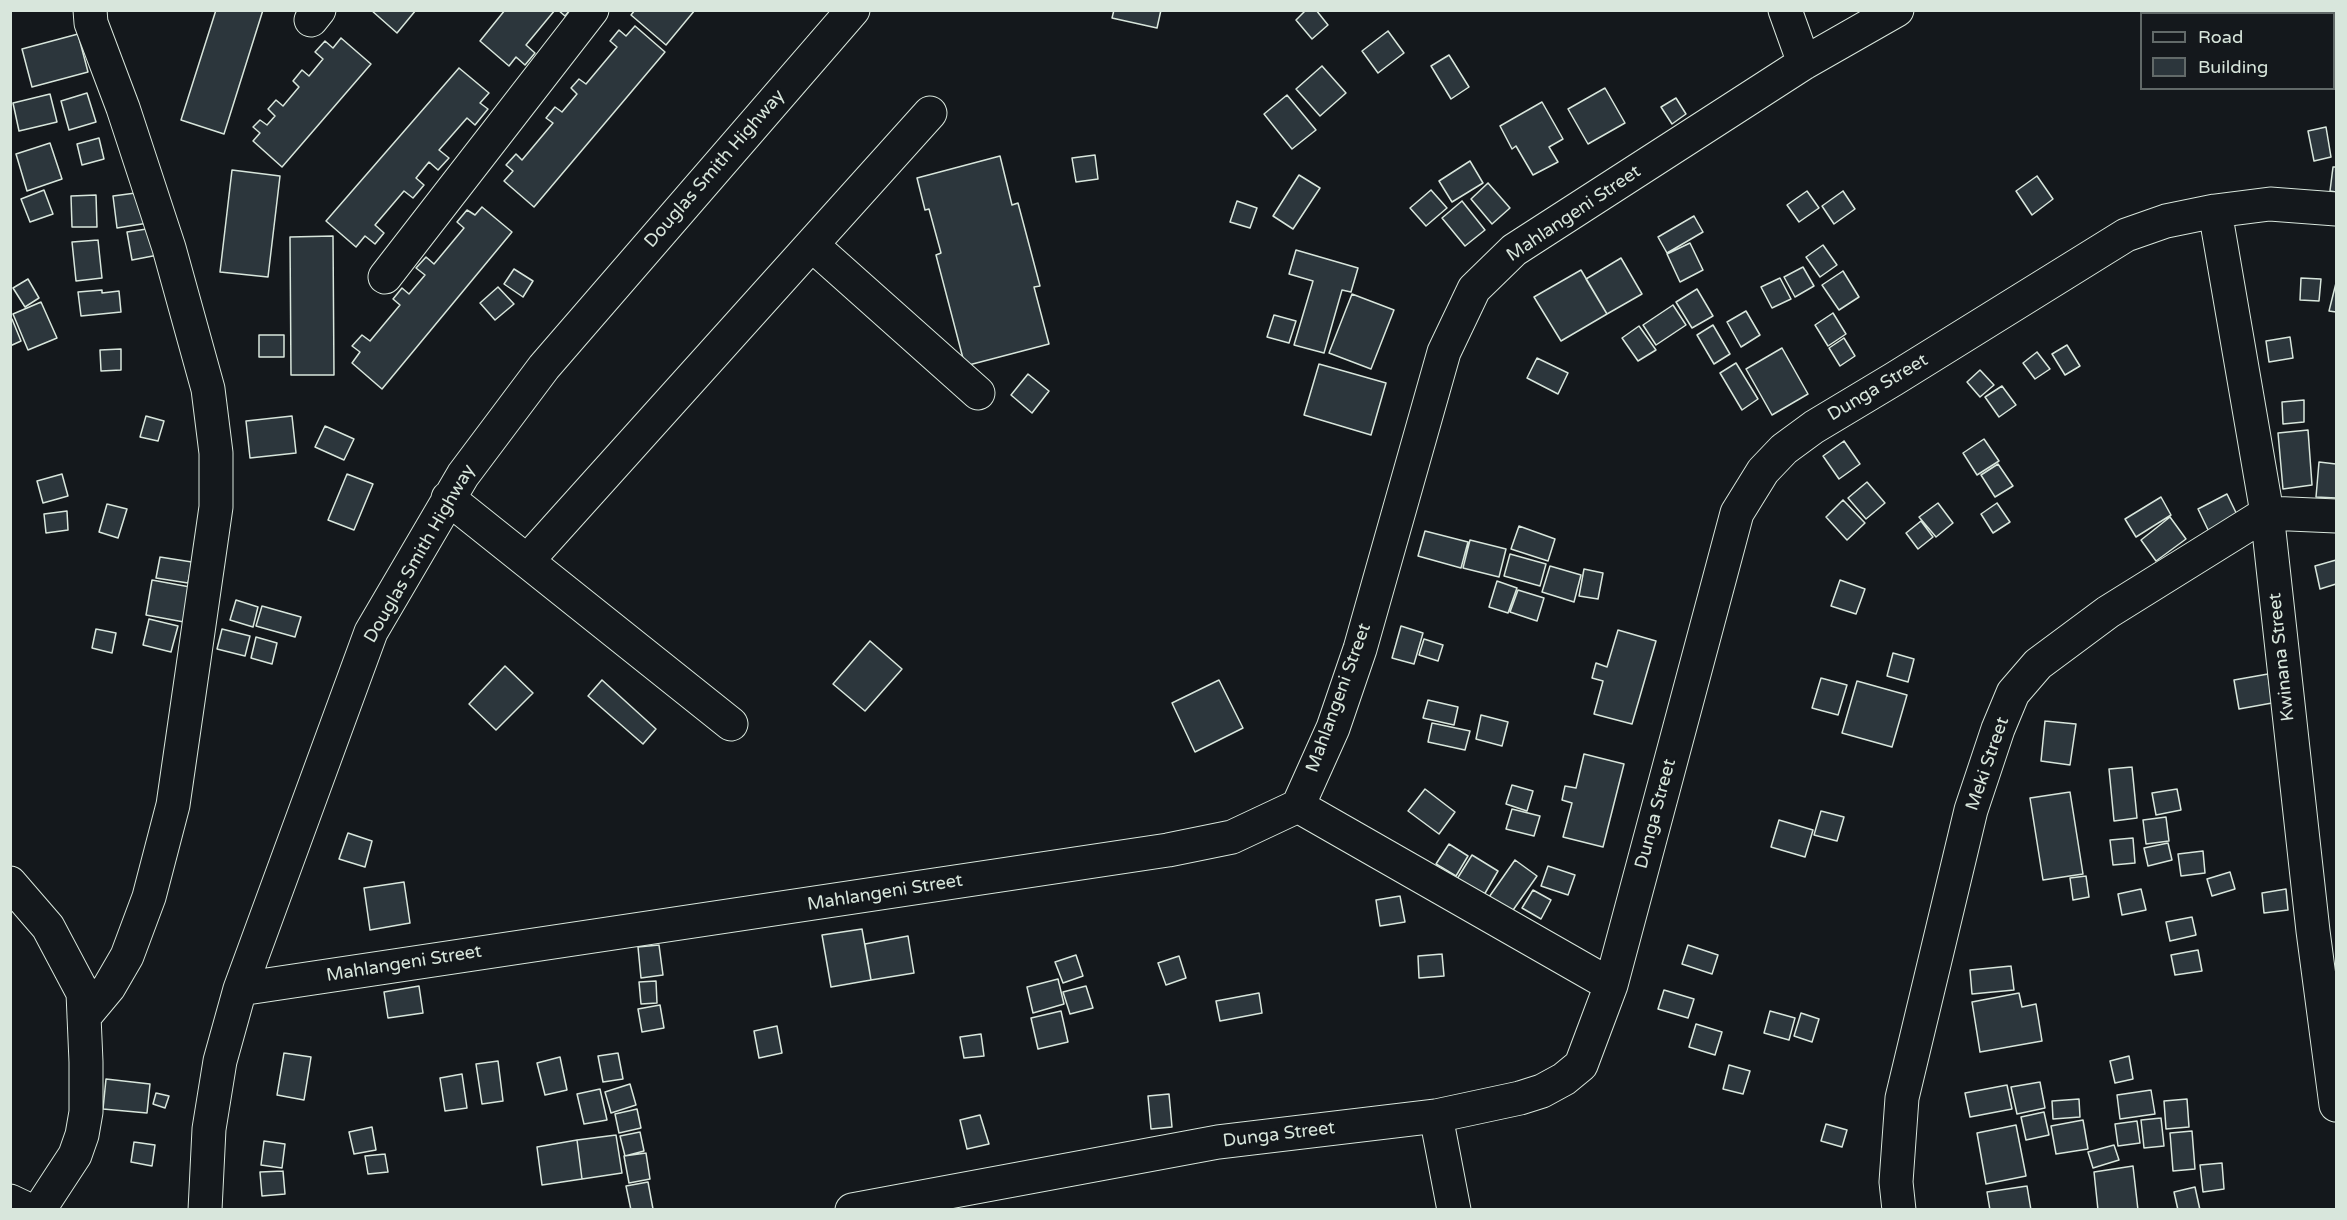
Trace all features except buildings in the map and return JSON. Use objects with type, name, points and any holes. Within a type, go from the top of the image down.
[{"type":"street","points":[[84,1017],[109,987],[127,956],[149,897],[173,805],[216,507],[214,423],[205,378],[169,248],[123,108],[91,23],[90,10]]},
{"type":"street","points":[[385,277],[592,10]]},
{"type":"street","name":"Douglas Smith Highway","points":[[205,1209],[209,1129],[218,1072],[240,989],[371,632],[463,475],[544,368],[853,10]]},
{"type":"street","points":[[1785,10],[1804,63]]},
{"type":"street","name":"Mahlangeni Street","points":[[240,989],[1168,850],[1232,837],[1298,806],[1333,728],[1360,650],[1444,352],[1474,289],[1514,250],[1804,63],[1897,10]]},
{"type":"street","points":[[526,561],[930,113]]},
{"type":"street","name":"Dunga Street","points":[[852,1209],[1218,1142],[1436,1116],[1520,1098],[1542,1091],[1564,1079],[1581,1065],[1611,985],[1737,513],[1763,471],[1784,449],[1814,427],[1894,380],[2126,235],[2166,221],[2216,211],[2270,204],[2337,209]]},
{"type":"street","name":"Kwinana Street","points":[[2216,211],[2267,513],[2313,931],[2337,1105]]},
{"type":"street","points":[[812,244],[978,393]]},
{"type":"street","points":[[448,498],[731,724]]},
{"type":"street","points":[[2267,513],[2337,516]]},
{"type":"street","name":"Meki Street","points":[[1899,1209],[1896,1182],[1902,1098],[1971,810],[1998,729],[2013,693],[2038,664],[2108,612],[2267,513]]},
{"type":"street","points":[[1298,806],[1611,985]]},
{"type":"street","points":[[10,883],[48,927],[82,993],[86,1112],[82,1135],[75,1155],[39,1209]]},
{"type":"street","points":[[1436,1116],[1454,1209]]},
{"type":"street","points":[[10,1201],[29,1209]]}]
